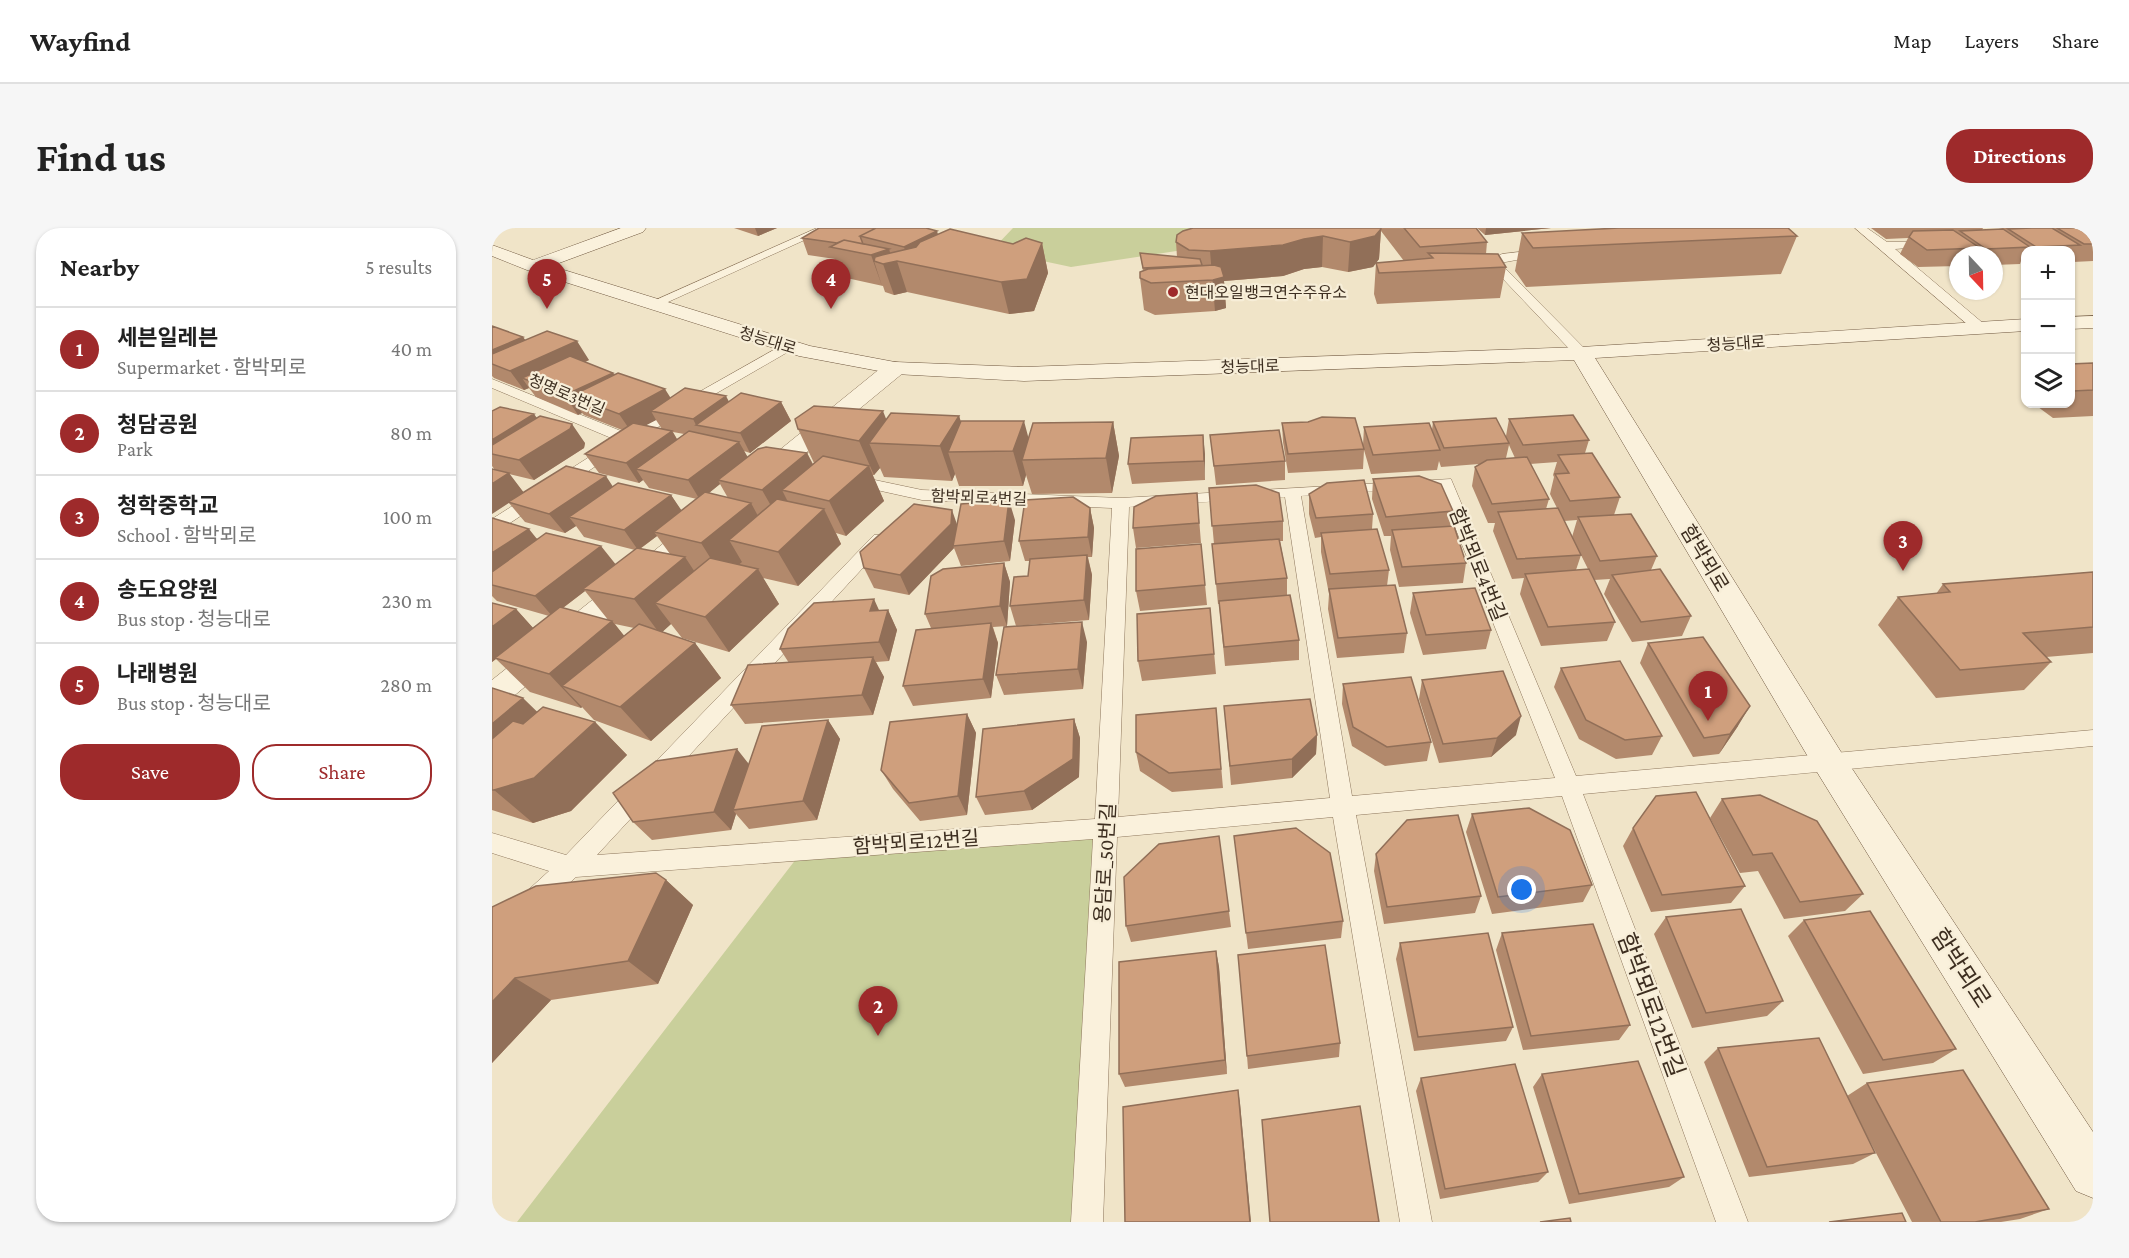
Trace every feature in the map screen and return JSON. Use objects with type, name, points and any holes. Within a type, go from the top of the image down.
[{"type":"main road","points":[[533,267],[637,228]]},
{"type":"main road","name":"청능대로","points":[[498,257],[806,352],[895,368],[1024,374],[1581,353],[2021,325]]},
{"type":"main road","name":"함박뫼로","points":[[1581,353],[1829,762],[2093,1174]]},
{"type":"main road","points":[[492,697],[731,502],[788,467],[895,368]]},
{"type":"lane","points":[[653,304],[826,228]]},
{"type":"lane","points":[[1860,228],[1885,246],[1979,327]]},
{"type":"lane","points":[[1885,246],[1944,243]]},
{"type":"lane","points":[[1559,250],[1502,257],[1493,262],[1581,353]]},
{"type":"lane","points":[[492,527],[627,439],[788,346]]},
{"type":"lane","name":"청명로3번길","points":[[492,383],[627,439]]},
{"type":"lane","points":[[517,410],[534,400]]},
{"type":"lane","name":"함박뫼로4번길","points":[[833,476],[922,495],[1121,503],[1445,482],[1570,788]]},
{"type":"lane","points":[[1292,492],[1343,808],[1416,1222]]},
{"type":"lane","points":[[492,939],[570,867],[922,495]]},
{"type":"lane","name":"용담로_50번길","points":[[1087,1222],[1121,503]]},
{"type":"lane","points":[[1829,762],[2093,738]]},
{"type":"lane","name":"함박뫼로12번길","points":[[492,843],[570,867],[1107,828],[1570,788],[1829,762]]},
{"type":"lane","name":"함박뫼로12번길","points":[[1570,788],[1732,1222]]},
{"type":"green space","points":[[1013,228],[1328,228],[1071,267],[992,250]]},
{"type":"green space","points":[[1107,828],[1087,1222],[517,1222],[803,850]]},
{"type":"building","points":[[819,228],[876,228],[860,236],[863,244],[844,240],[837,243],[802,238]]},
{"type":"building","points":[[876,228],[926,228],[937,231],[904,247],[860,236]]},
{"type":"building","points":[[1193,228],[1381,229],[1375,236],[1350,242],[1323,236],[1283,245],[1210,251],[1189,250],[1176,242],[1177,235]]},
{"type":"building","points":[[1404,228],[1476,228],[1487,242],[1420,247]]},
{"type":"building","points":[[1619,228],[1788,228],[1797,236],[1533,248],[1522,233]]},
{"type":"building","points":[[2052,228],[2080,245],[2034,246],[2008,229]]},
{"type":"building","points":[[2057,228],[2093,228],[2093,244],[2084,244]]},
{"type":"building","points":[[950,229],[1013,244],[1026,238],[1042,243],[1027,279],[1001,282],[897,261],[883,264],[874,261],[875,257],[916,247],[920,242]]},
{"type":"building","points":[[2003,229],[2028,246],[2003,248],[2003,246],[1982,246],[1960,231]]},
{"type":"building","points":[[1953,230],[1977,246],[1949,246],[1949,249],[1927,250],[1909,237],[1913,231]]},
{"type":"building","points":[[844,240],[889,249],[871,255],[830,247]]},
{"type":"building","points":[[1140,253],[1200,259],[1202,265],[1143,268]]},
{"type":"building","points":[[1428,253],[1498,254],[1506,267],[1379,273],[1376,263],[1433,258]]},
{"type":"building","points":[[1214,265],[1221,267],[1224,277],[1213,280],[1151,283],[1140,278],[1140,272],[1148,269]]},
{"type":"building","points":[[492,326],[523,337],[492,350]]},
{"type":"building","points":[[547,331],[577,341],[510,371],[492,364],[492,354]]},
{"type":"building","points":[[570,356],[613,373],[565,395],[522,378]]},
{"type":"building","points":[[2093,363],[2093,390],[2075,391],[2075,364]]},
{"type":"building","points":[[618,373],[665,389],[619,414],[571,396]]},
{"type":"building","points":[[685,388],[726,396],[693,419],[651,411]]},
{"type":"building","points":[[741,393],[781,402],[740,433],[696,425]]},
{"type":"building","points":[[814,406],[883,411],[859,441],[798,429],[795,419]]},
{"type":"building","points":[[500,407],[534,414],[492,440],[492,411]]},
{"type":"building","points":[[891,413],[959,416],[940,446],[869,443]]},
{"type":"building","points":[[1573,415],[1589,440],[1523,445],[1509,419]]},
{"type":"building","points":[[540,416],[572,424],[570,429],[519,460],[492,454],[492,445]]},
{"type":"building","points":[[1322,417],[1355,418],[1364,449],[1288,454],[1282,423],[1308,422]]},
{"type":"building","points":[[1496,418],[1509,443],[1444,448],[1433,422]]},
{"type":"building","points":[[961,421],[1024,421],[1013,451],[948,452]]},
{"type":"building","points":[[1113,422],[1106,458],[1022,460],[1033,423]]},
{"type":"building","points":[[633,423],[672,431],[626,463],[585,454]]},
{"type":"building","points":[[1429,423],[1440,450],[1373,455],[1364,427]]},
{"type":"building","points":[[1279,430],[1285,461],[1214,466],[1210,435]]},
{"type":"building","points":[[689,431],[739,442],[688,480],[636,469]]},
{"type":"building","points":[[1203,435],[1204,461],[1128,464],[1131,438]]},
{"type":"building","points":[[766,447],[807,453],[762,490],[718,480],[758,449]]},
{"type":"building","points":[[1592,453],[1620,497],[1570,501],[1555,474],[1569,473],[1558,455]]},
{"type":"building","points":[[823,456],[869,466],[829,501],[782,490]]},
{"type":"building","points":[[1527,457],[1549,499],[1492,504],[1475,467],[1487,460]]},
{"type":"building","points":[[566,466],[606,476],[549,514],[508,502]]},
{"type":"building","points":[[492,469],[509,473],[492,484]]},
{"type":"building","points":[[1419,476],[1441,484],[1453,511],[1386,517],[1373,479]]},
{"type":"building","points":[[1364,480],[1373,514],[1316,518],[1309,494],[1327,483]]},
{"type":"building","points":[[618,483],[671,495],[624,530],[569,517]]},
{"type":"building","points":[[1256,485],[1279,493],[1283,521],[1212,526],[1209,488]]},
{"type":"building","points":[[705,492],[751,503],[701,543],[654,532]]},
{"type":"building","points":[[1197,493],[1199,523],[1133,528],[1134,507],[1156,496]]},
{"type":"building","points":[[1073,497],[1090,508],[1088,537],[1019,541],[1025,500]]},
{"type":"building","points":[[777,499],[824,509],[778,552],[729,540]]},
{"type":"building","points":[[1009,500],[1004,541],[953,546],[961,504]]},
{"type":"building","points":[[914,504],[952,510],[951,524],[900,575],[864,568],[860,552]]},
{"type":"building","points":[[1558,508],[1581,555],[1517,559],[1498,512]]},
{"type":"building","points":[[1631,514],[1657,556],[1600,561],[1578,517]]},
{"type":"building","points":[[492,518],[529,529],[492,553]]},
{"type":"building","points":[[1454,526],[1466,563],[1402,567],[1392,530]]},
{"type":"building","points":[[1377,529],[1389,570],[1330,574],[1321,533]]},
{"type":"building","points":[[546,533],[601,546],[535,596],[492,585],[492,572]]},
{"type":"building","points":[[1279,539],[1287,578],[1216,584],[1212,544]]},
{"type":"building","points":[[1201,544],[1205,585],[1136,591],[1136,549]]},
{"type":"building","points":[[637,548],[685,557],[634,599],[583,589]]},
{"type":"building","points":[[1087,555],[1084,600],[1010,606],[1014,577],[1028,576],[1030,559]]},
{"type":"building","points":[[710,558],[758,569],[705,617],[655,603]]},
{"type":"building","points":[[1004,563],[1000,606],[925,614],[931,576],[943,569]]},
{"type":"building","points":[[1589,569],[1615,622],[1548,627],[1525,574]]},
{"type":"building","points":[[1660,569],[1691,616],[1641,622],[1612,575]]},
{"type":"building","points":[[2093,572],[2093,627],[2023,633],[2051,662],[1960,670],[1898,597],[1950,592],[1943,584]]},
{"type":"building","points":[[1395,585],[1407,633],[1338,638],[1329,589]]},
{"type":"building","points":[[1475,588],[1491,630],[1426,635],[1413,593]]},
{"type":"building","points":[[1290,595],[1299,640],[1224,647],[1219,601]]},
{"type":"building","points":[[874,599],[870,611],[888,610],[879,642],[780,649],[788,629],[814,603]]},
{"type":"building","points":[[492,603],[516,609],[492,627]]},
{"type":"building","points":[[560,607],[612,621],[549,674],[495,658]]},
{"type":"building","points":[[1210,608],[1214,654],[1138,661],[1137,614]]},
{"type":"building","points":[[1082,622],[1078,669],[996,675],[1004,627]]},
{"type":"building","points":[[991,623],[983,679],[903,686],[916,630]]},
{"type":"building","points":[[639,624],[695,643],[620,707],[562,686]]},
{"type":"building","points":[[1703,637],[1750,706],[1730,734],[1704,738],[1648,643]]},
{"type":"building","points":[[873,657],[862,695],[731,705],[748,665]]},
{"type":"building","points":[[1620,661],[1662,736],[1625,740],[1586,720],[1561,668]]},
{"type":"building","points":[[1503,671],[1521,716],[1497,738],[1443,744],[1422,680]]},
{"type":"building","points":[[1411,677],[1431,742],[1387,747],[1353,727],[1343,684]]},
{"type":"building","points":[[492,688],[523,698],[492,724]]},
{"type":"building","points":[[1310,699],[1317,735],[1292,759],[1230,766],[1224,706]]},
{"type":"building","points":[[543,707],[595,722],[534,778],[492,790],[492,739],[513,721],[523,724]]},
{"type":"building","points":[[1216,708],[1221,769],[1169,773],[1136,752],[1136,715]]},
{"type":"building","points":[[967,714],[958,796],[909,803],[881,770],[890,722]]},
{"type":"building","points":[[1074,719],[1073,759],[1024,791],[976,797],[983,729]]},
{"type":"building","points":[[828,720],[803,801],[733,810],[762,726]]},
{"type":"building","points":[[737,749],[714,812],[633,822],[613,793],[656,761]]},
{"type":"building","points":[[1696,792],[1745,886],[1662,895],[1633,828],[1656,796]]},
{"type":"building","points":[[1760,795],[1817,821],[1863,894],[1800,902],[1772,853],[1753,855],[1722,799]]},
{"type":"building","points":[[1529,808],[1570,830],[1592,885],[1498,897],[1472,814]]},
{"type":"building","points":[[1458,815],[1481,896],[1387,907],[1376,854],[1407,820]]},
{"type":"building","points":[[1296,828],[1330,853],[1343,921],[1246,933],[1234,836]]},
{"type":"building","points":[[1219,836],[1229,911],[1126,926],[1124,877],[1159,844]]},
{"type":"building","points":[[656,873],[666,880],[628,961],[515,978],[492,1002],[492,907],[536,886]]},
{"type":"building","points":[[1741,909],[1783,1001],[1706,1013],[1666,917]]},
{"type":"building","points":[[1870,911],[1956,1049],[1883,1060],[1804,920]]},
{"type":"building","points":[[1593,924],[1630,1025],[1531,1036],[1502,933]]},
{"type":"building","points":[[1488,933],[1513,1027],[1418,1037],[1400,943]]},
{"type":"building","points":[[1325,945],[1340,1043],[1247,1056],[1238,955]]},
{"type":"building","points":[[1216,951],[1225,1060],[1119,1074],[1119,962]]},
{"type":"building","points":[[1819,1038],[1875,1153],[1767,1167],[1718,1048]]},
{"type":"building","points":[[1638,1061],[1684,1177],[1579,1194],[1542,1074]]},
{"type":"building","points":[[1515,1064],[1548,1172],[1445,1189],[1421,1078]]},
{"type":"building","points":[[1963,1070],[2049,1209],[1975,1222],[1941,1222],[1867,1083]]},
{"type":"building","points":[[1238,1090],[1250,1222],[1125,1222],[1123,1107]]},
{"type":"building","points":[[1360,1106],[1379,1222],[1270,1222],[1262,1120]]},
{"type":"building","points":[[1902,1213],[1906,1222],[1829,1222]]},
{"type":"building","points":[[1570,1218],[1571,1222],[1540,1222]]},
{"type":"place","name":"현대오일뱅크연수주유소","points":[[1173,292]]},
{"type":"place","name":"나래병원","points":[[547,309]]},
{"type":"place","name":"송도요양원","points":[[831,309]]},
{"type":"place","name":"청학중학교","points":[[1903,571]]},
{"type":"place","name":"세븐일레븐","points":[[1708,721]]},
{"type":"place","name":"청담공원","points":[[878,1036]]}]
